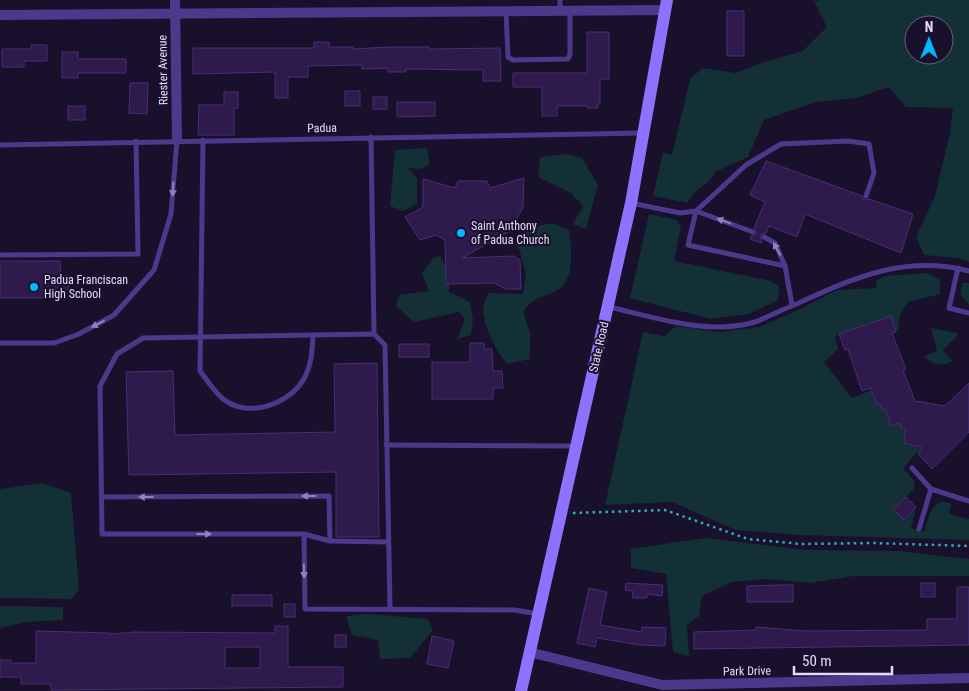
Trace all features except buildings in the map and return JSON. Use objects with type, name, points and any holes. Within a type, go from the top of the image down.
[{"type":"main road","name":"State Road","points":[[521,691],[631,203],[666,5]]},
{"type":"street","name":"Riester Avenue","points":[[174,0],[177,140]]},
{"type":"street","points":[[0,15],[565,11],[666,5]]},
{"type":"street","name":"Park Drive","points":[[529,652],[662,685],[969,678]]},
{"type":"lane","points":[[506,11],[508,57],[513,60],[568,59],[570,54],[565,11],[560,0]]},
{"type":"lane","name":"Padua","points":[[0,145],[645,132]]},
{"type":"lane","points":[[371,137],[374,334],[385,345],[390,608]]},
{"type":"lane","points":[[0,343],[54,343],[79,334],[114,315],[154,270],[172,214],[177,140]]},
{"type":"lane","points":[[204,140],[200,371],[222,399],[239,407],[261,410],[290,394],[304,379],[312,360],[313,335]]},
{"type":"lane","points":[[0,255],[138,254],[136,141]]},
{"type":"lane","points":[[784,266],[688,245],[696,211],[746,165],[782,144],[848,141],[869,144],[874,173],[866,196]]},
{"type":"lane","points":[[631,203],[680,213],[696,211],[753,232]]},
{"type":"lane","points":[[764,237],[775,243],[784,266],[792,306]]},
{"type":"lane","points":[[608,307],[684,324],[720,326],[754,322],[881,270],[919,266],[958,268],[969,271]]},
{"type":"lane","points":[[958,268],[949,308],[969,313]]},
{"type":"lane","points":[[374,334],[143,338],[117,354],[100,386],[102,534],[304,534],[330,541],[388,542]]},
{"type":"lane","points":[[386,445],[577,446]]},
{"type":"lane","points":[[912,468],[931,489],[969,502]]},
{"type":"lane","points":[[919,529],[931,489]]},
{"type":"lane","points":[[102,497],[329,496],[330,541]]},
{"type":"lane","points":[[304,534],[305,609],[515,610],[538,614]]},
{"type":"path","points":[[562,513],[602,514],[665,510],[748,539],[801,544],[873,543],[969,546]]},
{"type":"green space","points":[[969,0],[969,262],[958,258],[924,255],[916,237],[935,196],[950,133],[953,108],[906,107],[888,87],[857,98],[816,102],[764,120],[748,157],[715,172],[713,177],[690,198],[688,203],[653,196],[663,153],[672,155],[690,79],[703,68],[736,73],[767,61],[803,51],[827,27],[814,1]]},
{"type":"green space","points":[[427,148],[430,165],[419,169],[408,168],[417,178],[417,204],[403,211],[390,206],[395,150]]},
{"type":"green space","points":[[567,154],[582,158],[598,185],[586,229],[573,224],[583,206],[571,193],[538,177],[540,157]]},
{"type":"green space","points":[[649,214],[677,220],[681,227],[674,261],[771,281],[779,286],[778,300],[749,314],[711,319],[630,298]]},
{"type":"green space","points":[[553,223],[569,230],[571,265],[569,274],[560,288],[536,299],[523,311],[530,333],[530,359],[507,364],[495,347],[489,333],[484,319],[484,303],[488,293],[523,294],[526,274],[518,245],[527,228]]},
{"type":"green space","points":[[441,256],[449,276],[449,292],[470,302],[473,319],[471,335],[457,339],[465,319],[459,312],[414,322],[396,306],[399,295],[429,291],[422,274],[433,258]]},
{"type":"green space","points":[[928,273],[940,280],[940,294],[908,302],[900,315],[899,330],[896,331],[890,316],[839,334],[835,337],[838,349],[824,362],[852,398],[872,390],[877,405],[880,404],[882,410],[885,409],[900,423],[901,428],[906,429],[904,443],[921,448],[903,468],[915,482],[913,490],[894,509],[904,520],[916,507],[911,528],[924,532],[932,509],[940,502],[951,504],[949,514],[969,519],[969,540],[798,535],[736,530],[672,502],[605,505],[643,332],[664,336],[676,326],[719,332],[759,327],[837,290],[876,288],[877,280],[885,276]]},
{"type":"green space","points":[[963,283],[969,283],[969,305],[960,294]]},
{"type":"green space","points":[[931,328],[957,333],[957,336],[943,350],[953,361],[938,364],[924,356],[937,351]]},
{"type":"green space","points":[[42,483],[71,493],[79,589],[72,599],[0,598],[0,489]]},
{"type":"green space","points":[[705,538],[806,550],[899,551],[969,559],[969,576],[854,576],[810,583],[767,579],[732,582],[702,596],[699,616],[687,625],[689,656],[673,652],[666,574],[631,568],[631,549]]},
{"type":"green space","points":[[0,606],[63,607],[63,620],[27,622],[0,628]]},
{"type":"green space","points":[[368,614],[428,619],[433,630],[410,658],[380,659],[378,640],[352,635],[346,616]]},
{"type":"place","name":"Saint Anthony of Padua Church","points":[[461,233]]},
{"type":"place","name":"Padua Franciscan High School","points":[[34,287]]}]
